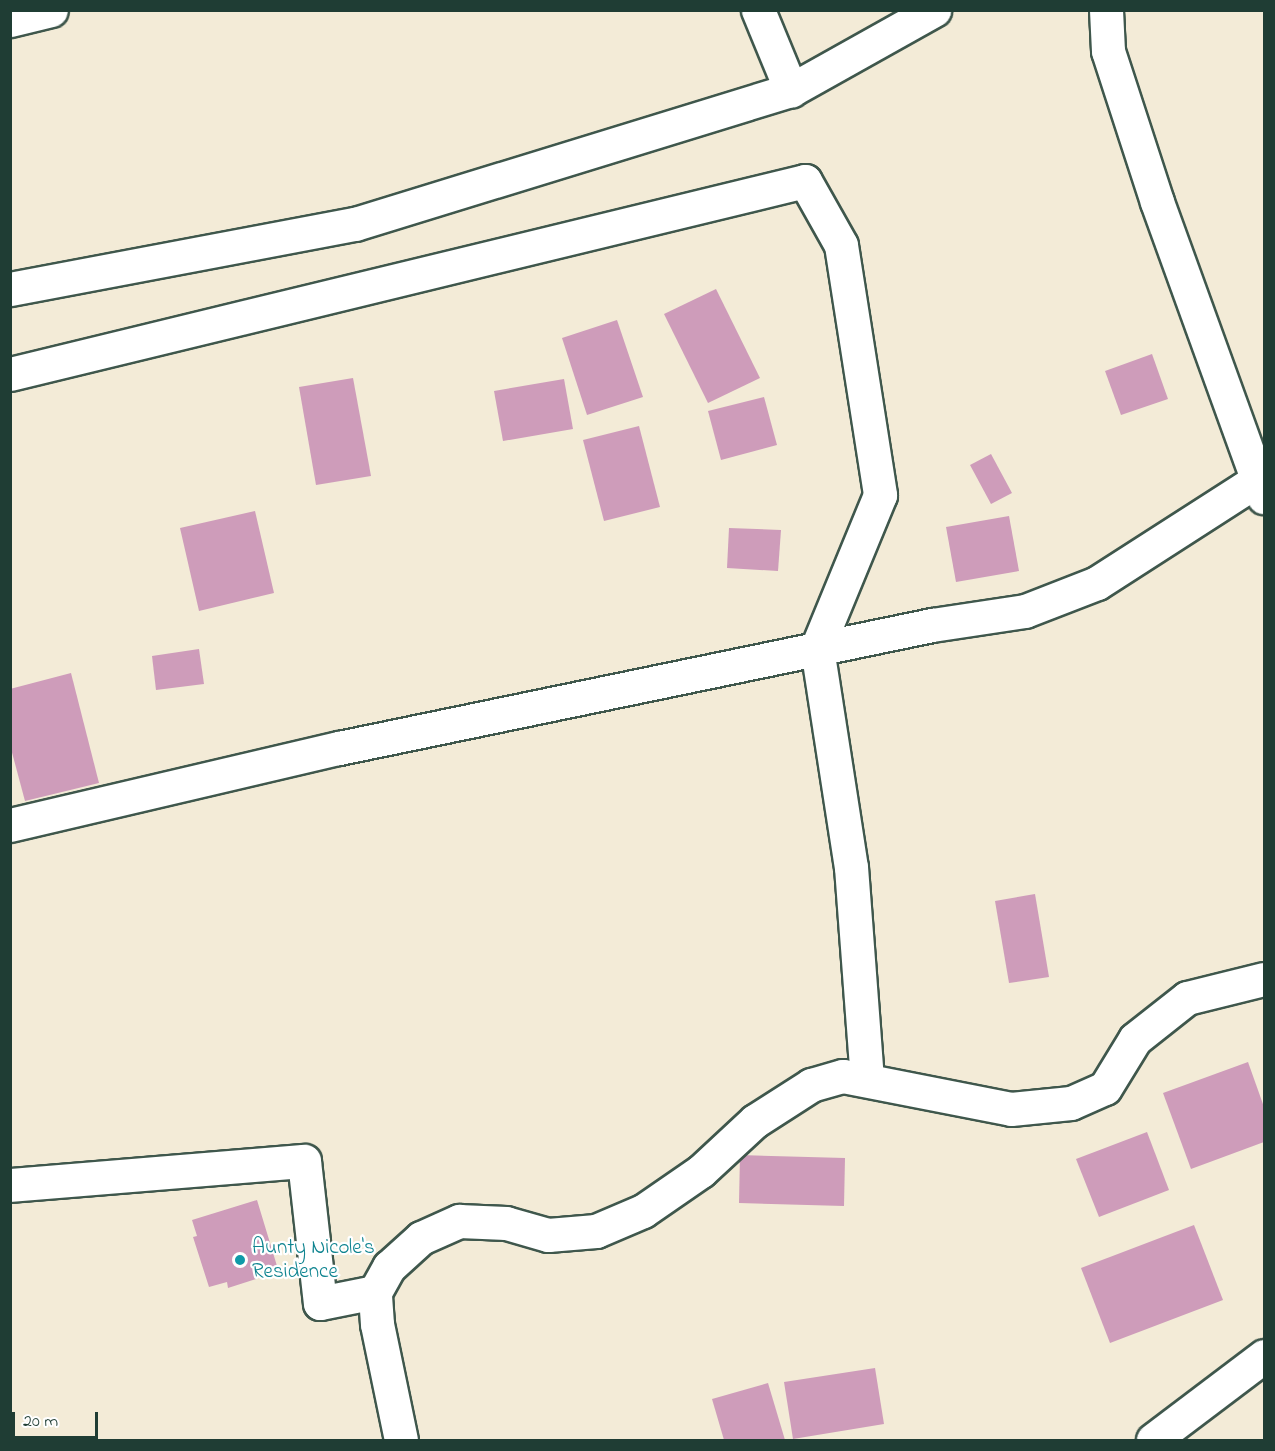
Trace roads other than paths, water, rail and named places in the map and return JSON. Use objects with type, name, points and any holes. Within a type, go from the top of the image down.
[{"type":"street","points":[[10,20],[51,10]]},
{"type":"street","points":[[758,10],[791,90]]},
{"type":"street","points":[[10,289],[356,224],[791,90],[934,10]]},
{"type":"street","points":[[10,825],[339,748],[817,648],[1035,607],[1097,583],[1263,483],[1150,181],[1108,51],[1106,10]]},
{"type":"street","points":[[10,375],[806,181],[841,245],[880,495],[817,648],[851,867],[867,1078]]},
{"type":"street","points":[[401,1440],[377,1324],[375,1292],[389,1267],[421,1238],[459,1221],[506,1223],[548,1235],[596,1231],[643,1211],[701,1171],[755,1121],[811,1085],[843,1076],[867,1078],[1011,1109],[1071,1103],[1104,1088],[1135,1039],[1187,998],[1264,979]]},
{"type":"street","points":[[10,1185],[304,1161],[320,1303],[375,1292]]},
{"type":"street","points":[[1153,1440],[1264,1356]]},
{"type":"place","name":"Aunty Nicole's Residence","points":[[240,1260]]}]
